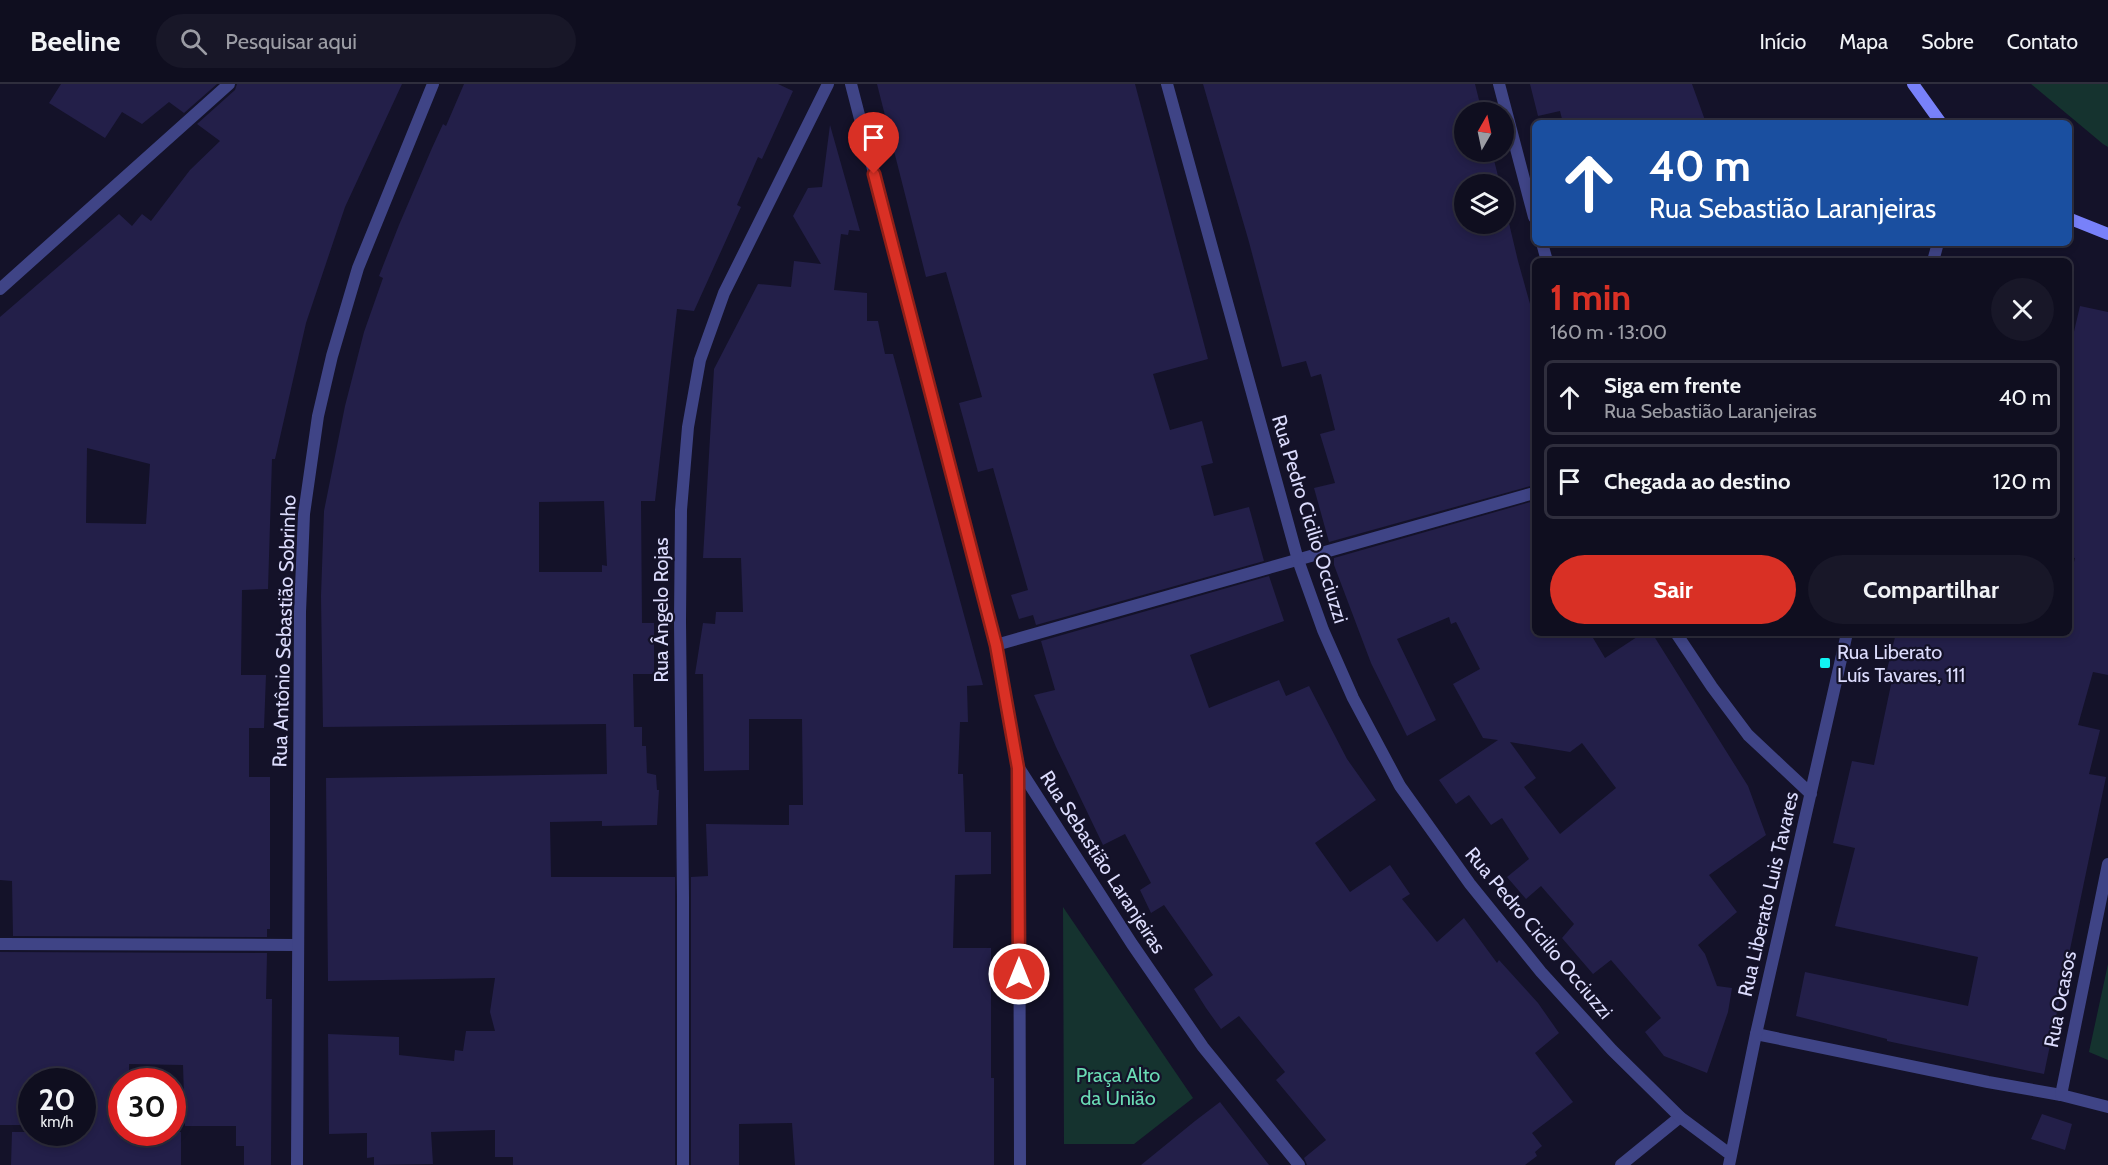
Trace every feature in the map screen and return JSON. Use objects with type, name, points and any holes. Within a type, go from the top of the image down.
[{"type":"main road","points":[[1912,84],[1939,120]]},
{"type":"main road","points":[[2072,220],[2108,234]]},
{"type":"street","points":[[0,289],[229,84]]},
{"type":"street","name":"Rua Antônio Sebastião Sobrinho","points":[[297,1165],[300,612],[304,514],[318,416],[332,356],[358,268],[433,84]]},
{"type":"street","name":"Rua Ângelo Rojas","points":[[683,1165],[680,576],[681,510],[688,427],[700,360],[724,293],[828,84]]},
{"type":"street","name":"Rua Sebastião Laranjeiras","points":[[851,84],[996,645],[1018,768],[1132,944],[1203,1047],[1299,1165]]},
{"type":"street","name":"Rua Pedro Cicilio Occiuzzi","points":[[1167,84],[1298,560],[1323,630],[1349,688],[1400,786],[1470,884],[1541,972],[1612,1050],[1680,1117],[1730,1160]]},
{"type":"street","points":[[1499,84],[1532,209]]},
{"type":"street","points":[[996,645],[1532,494]]},
{"type":"street","points":[[1678,636],[1748,735],[1811,794]]},
{"type":"street","name":"Rua Liberato Luis Tavares","points":[[1730,1160],[1756,1034],[1846,636]]},
{"type":"street","points":[[1018,768],[1020,1165]]},
{"type":"street","name":"Rua Ocasos","points":[[2061,1095],[2108,864]]},
{"type":"street","points":[[0,944],[298,945]]},
{"type":"street","points":[[1756,1034],[2061,1095],[2108,1107]]},
{"type":"street","points":[[1622,1165],[1680,1117]]},
{"type":"green space","points":[[2031,84],[2108,84],[2108,147],[2103,144]]},
{"type":"green space","name":"Praça Alto da União","points":[[1063,907],[1193,1098],[1134,1144],[1064,1144]]},
{"type":"green space","points":[[2108,964],[2108,1060],[2089,1052]]},
{"type":"building","points":[[61,84],[217,84],[184,113],[169,102],[142,124],[122,112],[105,138],[49,103]]},
{"type":"building","points":[[237,84],[402,84],[345,207],[306,323],[275,459],[272,459],[268,589],[242,590],[241,675],[266,675],[264,728],[249,728],[249,777],[270,777],[270,929],[267,929],[267,937],[13,936],[12,881],[0,880],[0,317],[119,214],[132,226],[142,214],[151,221],[190,170],[220,141],[197,124],[235,90]],"holes":[[[87,448],[150,464],[146,524],[86,523]]]},
{"type":"building","points":[[464,84],[778,84],[793,91],[762,159],[758,157],[737,205],[741,207],[694,311],[677,309],[655,501],[641,501],[642,623],[654,623],[654,674],[633,674],[634,727],[642,727],[642,746],[646,746],[647,773],[656,775],[657,790],[659,790],[657,825],[602,826],[602,821],[550,822],[551,877],[675,877],[675,1165],[513,1165],[513,1157],[495,1157],[495,1130],[431,1132],[433,1164],[374,1165],[374,1157],[367,1158],[367,1133],[329,1134],[328,1034],[399,1037],[399,1055],[454,1061],[455,1050],[463,1051],[466,1031],[495,1031],[490,1012],[495,978],[328,981],[326,778],[607,774],[606,724],[323,727],[321,596],[324,511],[345,406],[364,332],[383,278],[379,276],[432,148],[443,124],[446,126]],"holes":[[[604,501],[607,566],[602,565],[602,572],[539,572],[539,502]]]},
{"type":"building","points":[[877,84],[1135,84],[1208,359],[1153,374],[1170,430],[1202,421],[1213,463],[1201,466],[1214,516],[1249,507],[1264,561],[1036,625],[1033,615],[1019,619],[1011,595],[1028,590],[993,468],[978,472],[959,403],[982,397],[946,272],[926,277]]},
{"type":"building","points":[[1203,84],[1475,84],[1480,102],[1454,102],[1454,162],[1494,162],[1498,174],[1454,174],[1454,234],[1512,234],[1532,311],[1532,486],[1329,542],[1314,488],[1335,483],[1320,434],[1335,430],[1321,374],[1311,377],[1306,361],[1282,367],[1249,242]]},
{"type":"building","points":[[1530,84],[1692,84],[1705,120],[1562,120],[1560,111],[1538,116]]},
{"type":"building","points":[[830,125],[860,231],[849,230],[848,235],[841,234],[834,290],[867,293],[867,321],[878,321],[885,354],[893,354],[983,685],[967,686],[968,722],[960,722],[958,774],[963,774],[965,832],[991,832],[991,874],[955,875],[953,948],[991,948],[994,1165],[795,1165],[792,1123],[739,1124],[739,1165],[691,1165],[691,877],[708,876],[706,824],[789,825],[789,805],[803,805],[802,719],[749,719],[749,770],[704,771],[703,674],[695,674],[703,623],[715,624],[716,612],[743,612],[741,558],[703,558],[714,369],[758,284],[791,287],[794,261],[821,264],[793,216],[808,188],[822,187]]},
{"type":"building","points":[[2080,306],[2108,312],[2108,675],[2093,672],[2078,725],[2100,730],[2089,774],[2106,777],[2044,1074],[1887,1041],[1887,1039],[1796,1016],[1805,972],[1968,1006],[1978,957],[1835,926],[1855,848],[1833,843],[1852,761],[1874,765],[1892,680],[1885,678],[1895,636],[2072,636],[2072,570],[2075,558],[2072,558],[2072,340]]},
{"type":"building","points":[[1532,502],[1532,636],[1592,636],[1605,658],[1638,636],[1654,636],[1748,786],[1766,835],[1709,875],[1737,912],[1698,945],[1705,954],[1717,986],[1732,988],[1728,1012],[1707,1073],[1664,1056],[1645,1032],[1661,1018],[1611,960],[1593,974],[1562,938],[1574,924],[1541,886],[1526,899],[1507,877],[1529,859],[1502,818],[1491,825],[1469,795],[1456,804],[1439,780],[1498,740],[1483,738],[1453,684],[1480,669],[1456,622],[1451,624],[1449,617],[1397,639],[1436,720],[1407,736],[1371,663],[1334,565],[1334,558]],"holes":[[[1510,742],[1570,752],[1582,743],[1616,788],[1560,834],[1524,787],[1536,778]]]},
{"type":"building","points":[[1269,576],[1284,621],[1190,655],[1209,708],[1279,680],[1286,696],[1309,686],[1347,759],[1376,800],[1315,843],[1350,892],[1390,865],[1410,894],[1402,899],[1437,942],[1464,918],[1497,963],[1499,960],[1538,1003],[1559,1033],[1535,1053],[1573,1102],[1532,1133],[1542,1146],[1535,1152],[1537,1156],[1525,1165],[1307,1165],[1304,1158],[1326,1140],[1276,1080],[1285,1072],[1239,1016],[1221,1029],[1206,1008],[1194,989],[1213,975],[1164,905],[1151,913],[1140,890],[1151,883],[1125,834],[1103,845],[1056,747],[1034,695],[1055,690],[1041,641]]},
{"type":"building","points":[[0,952],[267,953],[266,999],[272,999],[271,1165],[244,1165],[244,1146],[236,1146],[236,1126],[186,1126],[186,1068],[183,1068],[183,1065],[129,1064],[129,1068],[108,1068],[108,1146],[181,1146],[181,1165],[11,1165],[12,1132],[18,1132],[18,1146],[96,1146],[96,1068],[18,1068],[18,1125],[0,1125]]},
{"type":"building","points":[[1220,1102],[1269,1165],[1141,1165],[1195,1121]]},
{"type":"building","points":[[2042,1114],[2072,1124],[2065,1150],[2031,1139]]},
{"type":"place","name":"Rua Liberato Luís Tavares, 111","points":[[1825,663]]},
{"type":"route","points":[[874,174],[996,645],[1018,768],[1019,974]]}]
